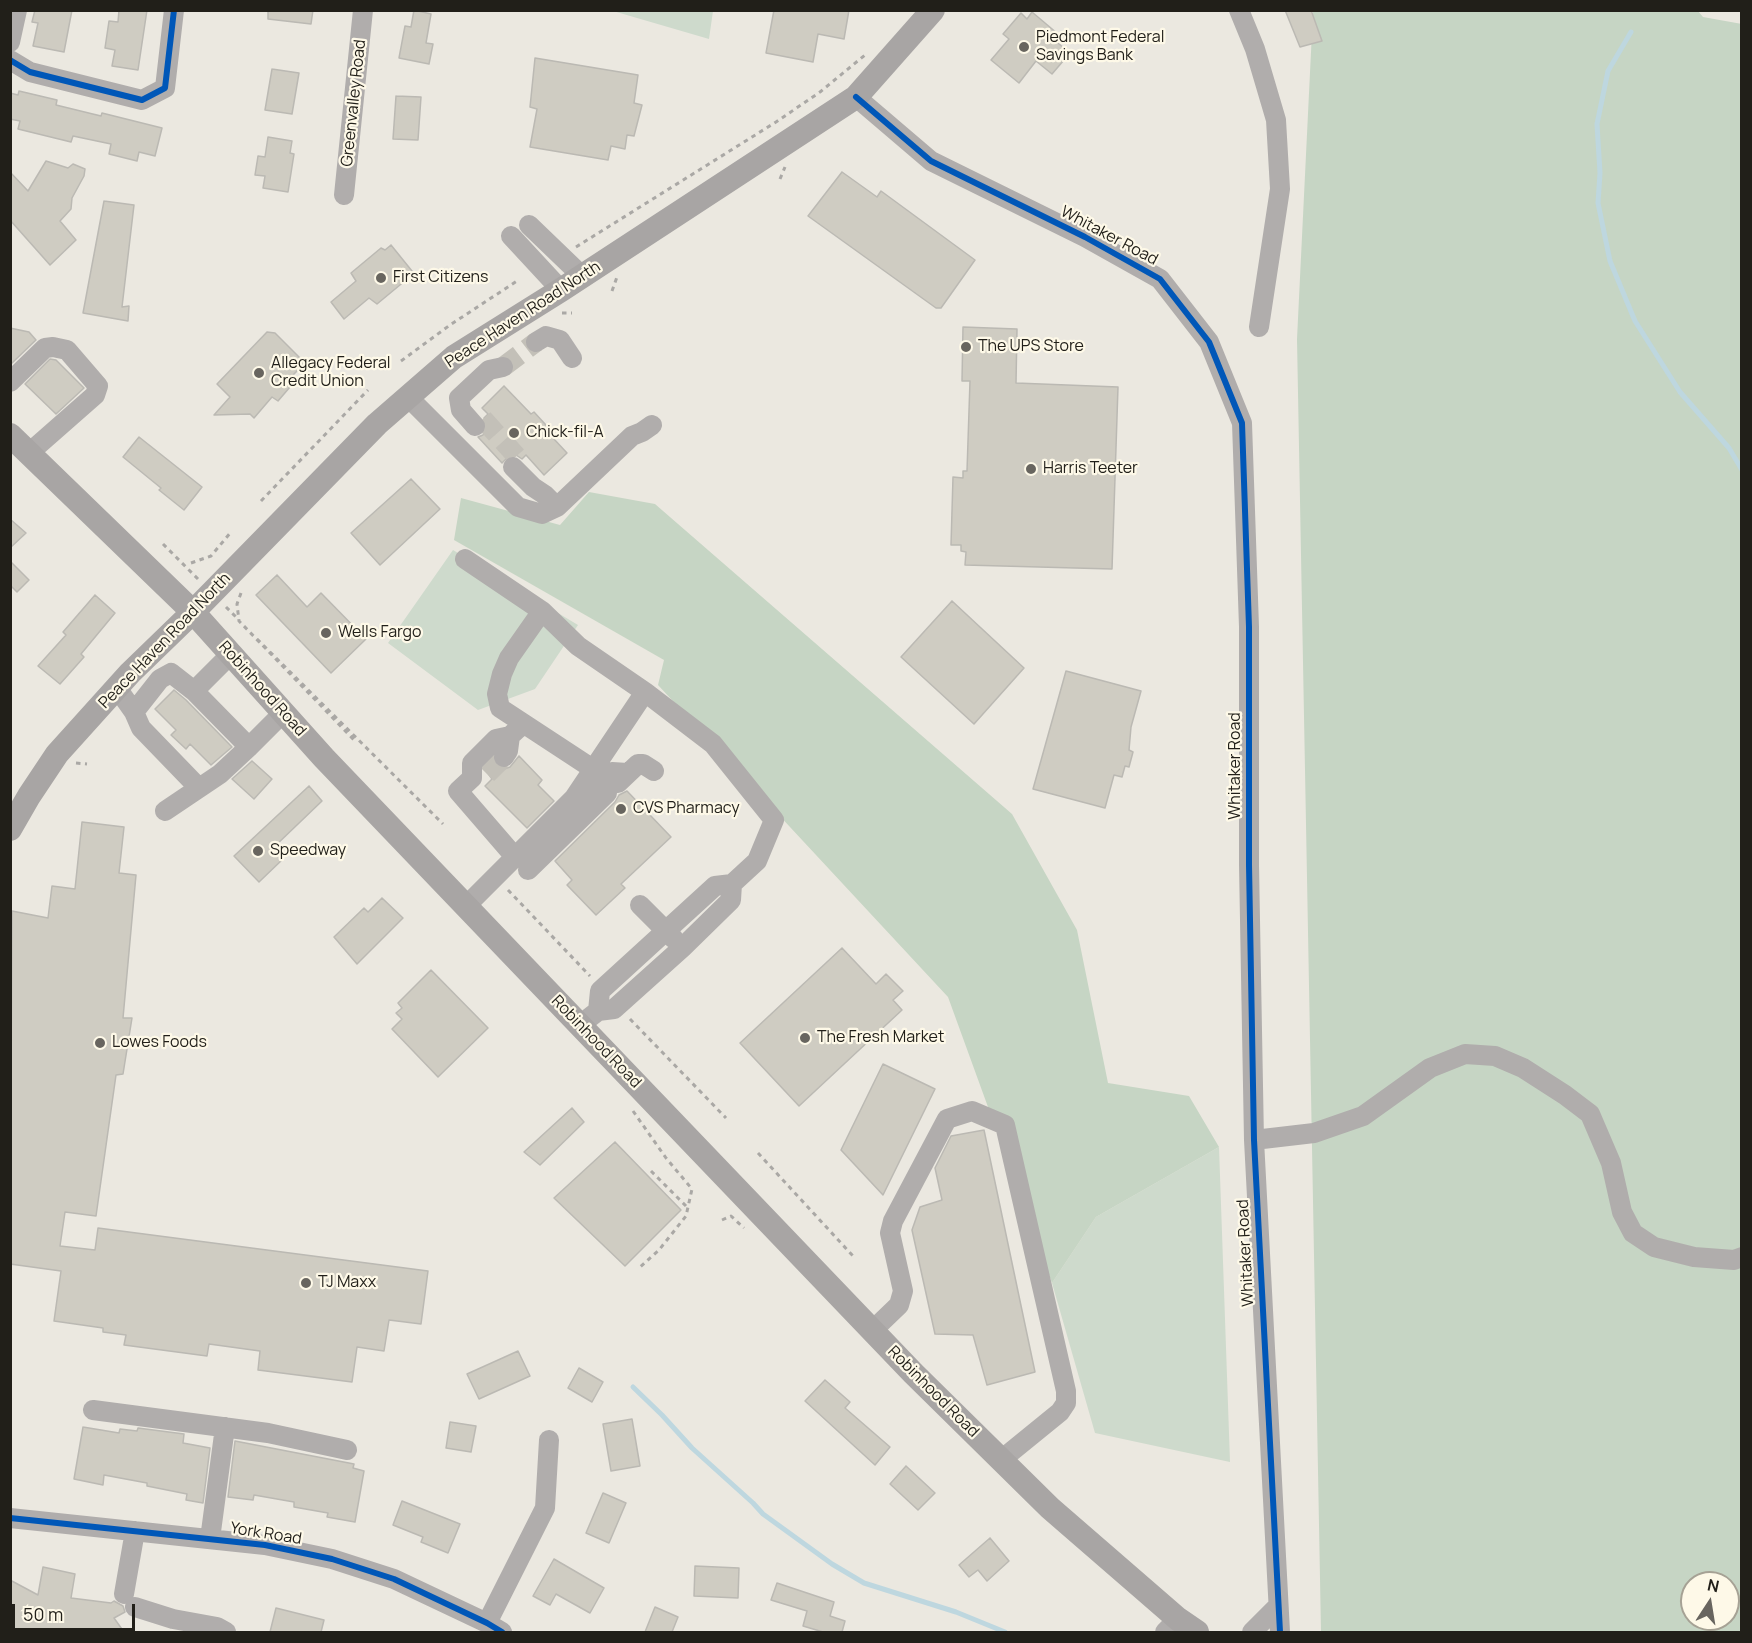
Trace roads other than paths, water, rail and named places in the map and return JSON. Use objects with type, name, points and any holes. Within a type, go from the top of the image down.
[{"type":"main road","name":"Peace Haven Road North","points":[[10,828],[57,754],[141,662],[377,424],[454,357],[561,290],[856,97],[933,10]]},
{"type":"main road","name":"Robinhood Road","points":[[10,435],[193,612],[324,758],[466,906],[589,1018],[873,1330],[1050,1508],[1180,1628]]},
{"type":"street","points":[[10,42],[17,10]]},
{"type":"street","points":[[10,60],[30,72],[142,100],[165,88],[174,10]]},
{"type":"street","name":"Greenvalley Road","points":[[344,195],[363,10]]},
{"type":"street","points":[[1239,10],[1255,49],[1276,120],[1280,189],[1259,327]]},
{"type":"street","name":"Whitaker Road","points":[[856,97],[931,161],[1085,237],[1160,279],[1209,342],[1242,423],[1249,627],[1254,1140],[1280,1632]]},
{"type":"street","points":[[529,225],[582,276]]},
{"type":"street","points":[[511,236],[561,290]]},
{"type":"street","points":[[540,346],[546,336],[560,339],[572,358]]},
{"type":"street","points":[[10,382],[45,348],[53,346],[67,350],[98,386],[95,395],[29,453]]},
{"type":"street","points":[[479,423],[473,400],[483,387],[507,371]]},
{"type":"street","points":[[408,397],[518,507],[542,514],[551,501],[632,436],[652,425]]},
{"type":"street","points":[[516,464],[539,482],[551,501]]},
{"type":"street","points":[[465,559],[542,611],[578,646],[645,692],[713,744],[774,820],[757,861],[732,884],[715,886],[600,991],[589,1018]]},
{"type":"street","points":[[542,611],[509,658],[502,674],[497,694],[500,708],[517,730],[593,769]]},
{"type":"street","points":[[194,691],[230,655]]},
{"type":"street","points":[[141,662],[160,680]]},
{"type":"street","points":[[134,712],[160,680],[171,673],[194,691],[249,747]]},
{"type":"street","points":[[117,688],[134,712],[141,728],[198,787]]},
{"type":"street","points":[[521,864],[574,798],[645,692]]},
{"type":"street","points":[[165,811],[220,774],[284,712]]},
{"type":"street","points":[[504,757],[517,730]]},
{"type":"street","points":[[517,730],[496,739],[472,763],[472,781],[521,864]]},
{"type":"street","points":[[466,906],[591,810],[616,784],[640,764],[654,771]]},
{"type":"street","points":[[591,810],[594,788],[612,772],[616,784]]},
{"type":"street","points":[[589,1018],[614,1009],[682,948],[730,900],[732,884]]},
{"type":"street","points":[[640,905],[667,930],[682,948]]},
{"type":"street","points":[[1254,1140],[1314,1133],[1363,1116],[1430,1068],[1464,1054],[1495,1056],[1523,1068],[1590,1114],[1611,1163],[1622,1212],[1633,1233],[1654,1247],[1694,1257],[1739,1261]]},
{"type":"street","points":[[873,1330],[899,1305],[903,1291],[890,1233],[893,1221],[947,1119],[972,1111],[1005,1125],[1066,1391],[1066,1402],[1060,1412],[1001,1460]]},
{"type":"street","points":[[93,1410],[225,1426],[347,1450]]},
{"type":"street","points":[[210,1539],[225,1426]]},
{"type":"street","points":[[495,1628],[545,1508],[549,1440]]},
{"type":"street","name":"York Road","points":[[10,1518],[265,1545],[332,1559],[394,1579],[495,1628]]},
{"type":"street","points":[[135,1531],[130,1600],[172,1626],[217,1627],[226,1632]]},
{"type":"street","points":[[1252,1632],[1278,1606]]},
{"type":"waterway","points":[[1631,32],[1608,71],[1597,124],[1600,173],[1598,203],[1610,261],[1635,321],[1680,392],[1729,448],[1742,470]]},
{"type":"waterway","points":[[633,1387],[692,1448],[763,1514],[832,1564],[864,1583],[956,1612],[1005,1632]]},
{"type":"tunnel","points":[[503,367],[536,342]]},
{"type":"tunnel","points":[[483,419],[520,460]]},
{"type":"tunnel","points":[[487,774],[504,757]]},
{"type":"place","name":"Piedmont Federal Savings Bank","points":[[1024,47]]},
{"type":"place","name":"First Citizens","points":[[381,278]]},
{"type":"place","name":"The UPS Store","points":[[966,347]]},
{"type":"place","name":"Allegacy Federal Credit Union","points":[[259,373]]},
{"type":"place","name":"Chick-fil-A","points":[[514,433]]},
{"type":"place","name":"Harris Teeter","points":[[1031,469]]},
{"type":"place","name":"Wells Fargo","points":[[326,633]]},
{"type":"place","name":"CVS Pharmacy","points":[[621,809]]},
{"type":"place","name":"Speedway","points":[[258,851]]},
{"type":"place","name":"The Fresh Market","points":[[805,1038]]},
{"type":"place","name":"Lowes Foods","points":[[100,1043]]},
{"type":"place","name":"TJ Maxx","points":[[306,1283]]}]
